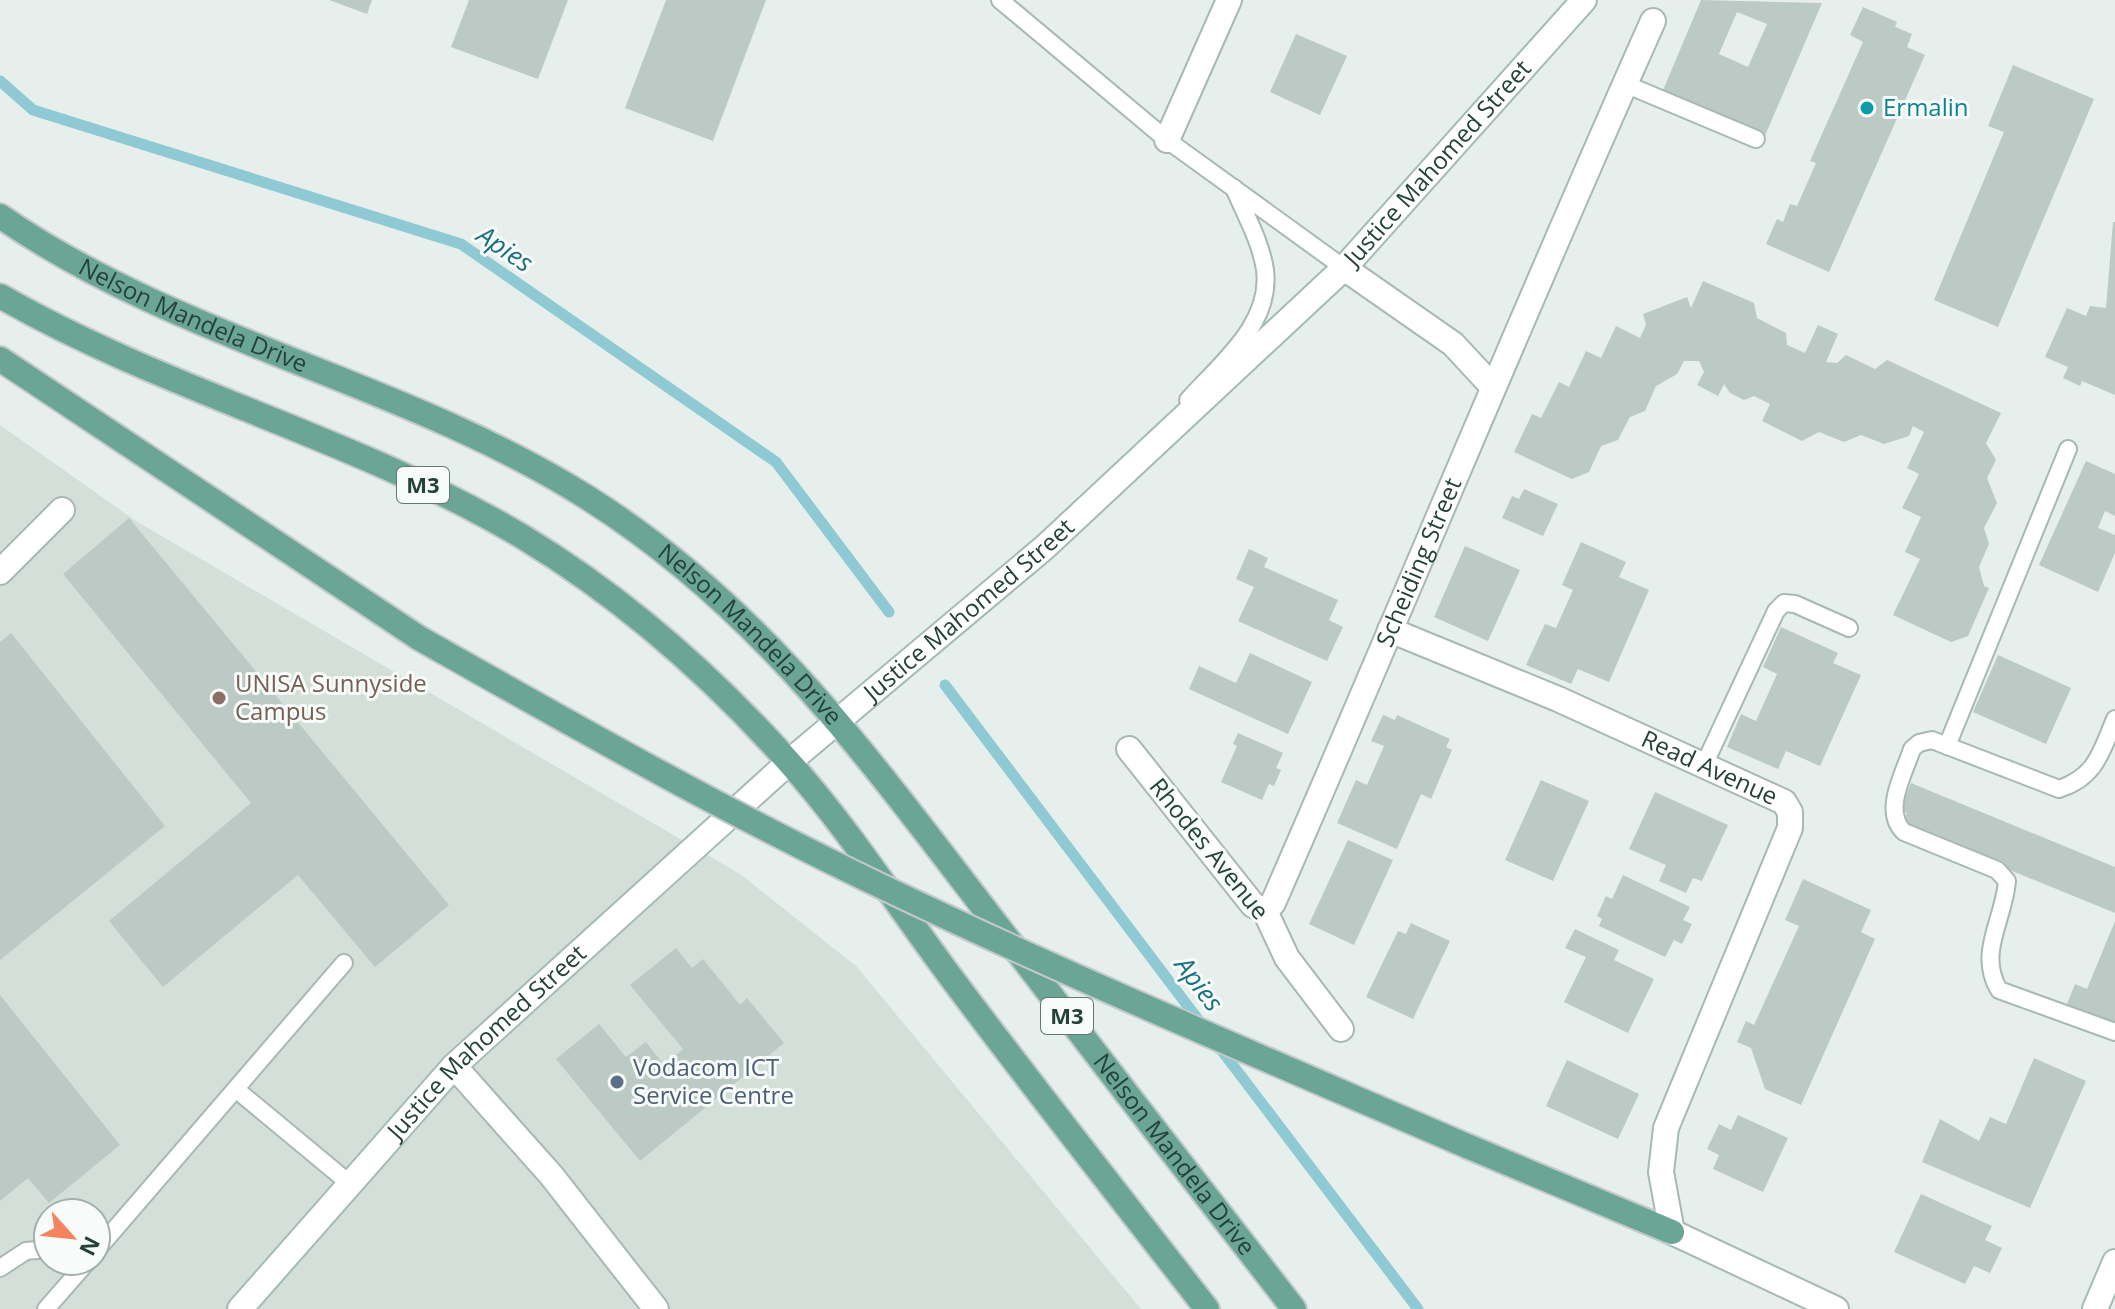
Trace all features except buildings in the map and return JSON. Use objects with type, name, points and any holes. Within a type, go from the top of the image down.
[{"type":"main road","name":"Nelson Mandela Drive","points":[[0,216],[127,291],[422,412],[585,496],[656,544],[722,599],[840,722],[1294,1309]]},
{"type":"main road","name":"M3","points":[[0,296],[89,345],[393,469],[521,536],[620,602],[698,672],[789,762],[1064,1128],[1207,1309]]},
{"type":"main road","points":[[0,359],[419,638],[631,758],[884,888],[1062,971],[1672,1232]]},
{"type":"street","points":[[1167,140],[1229,0]]},
{"type":"street","name":"Justice Mahomed Street","points":[[240,1309],[454,1066],[789,762],[974,607],[1121,477],[1344,268],[1584,0]]},
{"type":"street","name":"Scheiding Street","points":[[1265,911],[1273,903],[1492,386],[1653,21]]},
{"type":"street","points":[[1344,268],[1453,344],[1492,386]]},
{"type":"street","points":[[0,572],[62,510]]},
{"type":"street","name":"Read Avenue","points":[[1390,630],[1558,699],[1784,802],[1791,818],[1790,828],[1666,1128],[1661,1172],[1672,1232]]},
{"type":"street","name":"Rhodes Avenue","points":[[1129,749],[1255,909],[1265,911],[1287,958],[1341,1029]]},
{"type":"street","points":[[454,1066],[551,1175],[656,1309]]},
{"type":"street","points":[[1672,1232],[1836,1309]]},
{"type":"street","points":[[2095,1309],[2115,1262]]},
{"type":"lane","points":[[1000,0],[1167,140],[1344,268]]},
{"type":"lane","points":[[1625,84],[1756,139]]},
{"type":"lane","points":[[1121,477],[1252,327],[1261,309],[1265,269],[1234,188]]},
{"type":"lane","points":[[1947,746],[2068,449]]},
{"type":"lane","points":[[1704,765],[1776,611],[1784,603],[1795,604],[1849,628]]},
{"type":"lane","points":[[2115,719],[2094,766],[2078,783],[2059,789],[1932,740],[1919,743],[1912,749],[1893,810],[1895,824],[1904,832],[1997,870],[2007,881],[1988,957],[1990,974],[1999,990],[2115,1032]]},
{"type":"lane","points":[[112,1232],[238,1091],[344,963]]},
{"type":"lane","points":[[238,1091],[349,1183]]},
{"type":"lane","points":[[0,1268],[26,1251],[32,1250]]},
{"type":"lane","points":[[46,1309],[73,1277]]},
{"type":"shaded area","name":"UNISA Sunnyside Campus","points":[[0,425],[136,521],[740,874],[856,966],[1141,1309],[0,1309]]},
{"type":"waterway","name":"Apies","points":[[0,81],[33,110],[461,244],[776,462],[889,612]]},
{"type":"waterway","name":"Apies","points":[[945,685],[1203,1026]]},
{"type":"waterway","name":"Apies","points":[[1216,1043],[1418,1309]]},
{"type":"place","name":"Ermalin","points":[[1867,108]]},
{"type":"place","name":"UNISA Sunnyside Campus","points":[[219,698]]},
{"type":"place","name":"Vodacom ICT Service Centre","points":[[617,1082]]}]
